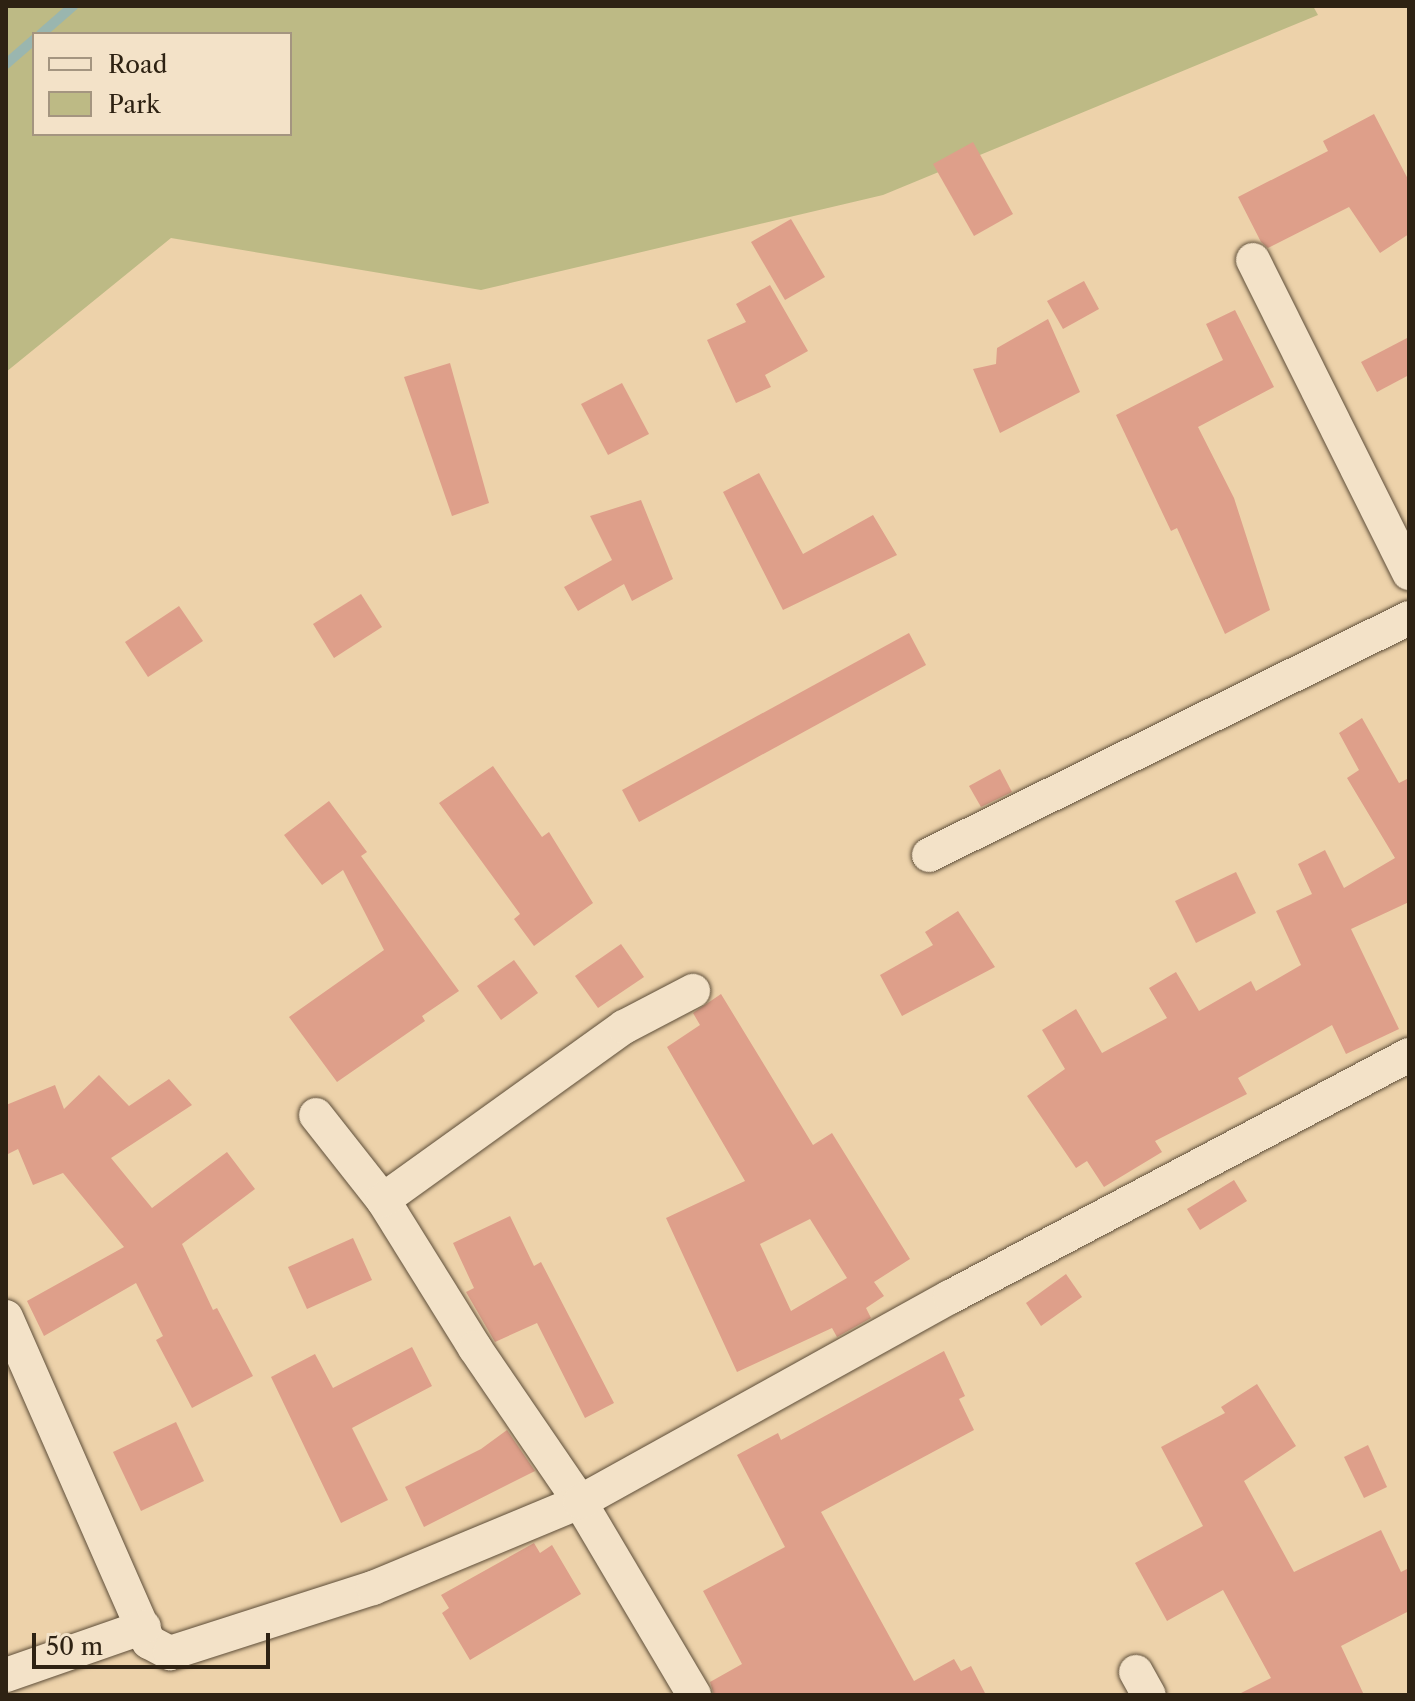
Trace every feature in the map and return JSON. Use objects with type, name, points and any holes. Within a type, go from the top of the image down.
[{"type":"street","points":[[1253,260],[1409,573]]},
{"type":"street","points":[[929,855],[1409,618]]},
{"type":"street","points":[[383,1200],[624,1027],[693,991]]},
{"type":"street","points":[[6,1317],[144,1627],[155,1649],[170,1653],[373,1588],[580,1502],[950,1297],[1409,1055]]},
{"type":"street","points":[[316,1115],[383,1200],[475,1348],[580,1502],[694,1695]]},
{"type":"street","points":[[6,1675],[144,1627]]},
{"type":"street","points":[[6,1687],[11,1695]]},
{"type":"green space","points":[[6,6],[1313,6],[1318,15],[883,195],[481,290],[171,238],[6,372]]},
{"type":"building","points":[[1374,114],[1409,181],[1409,234],[1380,253],[1349,207],[1268,248],[1261,242],[1238,197],[1328,151],[1323,141]]},
{"type":"building","points":[[973,142],[1013,214],[974,236],[933,164]]},
{"type":"building","points":[[791,219],[825,277],[785,300],[751,242]]},
{"type":"building","points":[[1084,281],[1099,309],[1063,329],[1047,301]]},
{"type":"building","points":[[770,285],[808,351],[765,375],[771,387],[736,403],[707,340],[746,322],[736,304]]},
{"type":"building","points":[[1235,310],[1274,387],[1198,427],[1234,498],[1270,610],[1225,634],[1177,528],[1171,531],[1116,415],[1223,360],[1206,324]]},
{"type":"building","points":[[1048,319],[1080,392],[1000,433],[973,369],[996,364],[997,348]]},
{"type":"building","points":[[1409,337],[1409,375],[1377,392],[1361,362]]},
{"type":"building","points":[[450,363],[489,503],[452,516],[404,377]]},
{"type":"building","points":[[622,383],[649,434],[608,455],[581,404]]},
{"type":"building","points":[[759,473],[803,554],[873,515],[897,555],[783,610],[723,492]]},
{"type":"building","points":[[641,500],[673,579],[632,601],[624,584],[578,611],[564,587],[612,560],[590,516]]},
{"type":"building","points":[[361,594],[382,627],[334,658],[313,624]]},
{"type":"building","points":[[179,606],[203,641],[148,677],[125,642]]},
{"type":"building","points":[[909,633],[926,665],[639,822],[622,790]]},
{"type":"building","points":[[1362,718],[1399,783],[1409,778],[1409,902],[1351,929],[1399,1029],[1346,1054],[1332,1025],[1238,1078],[1247,1094],[1155,1141],[1162,1152],[1104,1187],[1087,1161],[1076,1168],[1027,1096],[1065,1069],[1042,1030],[1076,1009],[1102,1053],[1167,1018],[1149,988],[1176,972],[1199,1011],[1251,981],[1256,991],[1301,965],[1276,911],[1312,894],[1298,864],[1325,850],[1344,888],[1395,858],[1347,778],[1359,770],[1339,733]]},
{"type":"building","points":[[493,766],[542,837],[549,832],[593,903],[534,946],[514,919],[520,914],[439,803]]},
{"type":"building","points":[[1000,769],[1012,792],[981,807],[969,786]]},
{"type":"building","points":[[329,801],[367,852],[361,856],[459,991],[422,1016],[425,1021],[337,1082],[289,1017],[384,950],[343,870],[322,885],[284,835]]},
{"type":"building","points":[[1236,872],[1256,913],[1196,943],[1175,901]]},
{"type":"building","points":[[958,911],[995,967],[902,1016],[880,975],[933,945],[925,932]]},
{"type":"building","points":[[621,944],[644,977],[598,1008],[575,976]]},
{"type":"building","points":[[514,960],[538,993],[501,1020],[477,986]]},
{"type":"building","points":[[721,994],[813,1145],[832,1133],[910,1259],[874,1282],[884,1296],[866,1308],[871,1318],[837,1337],[832,1328],[737,1372],[666,1218],[745,1181],[667,1047],[700,1025],[693,1013]],"holes":[[[810,1219],[847,1278],[791,1311],[760,1244]]]},
{"type":"building","points":[[99,1075],[129,1106],[169,1079],[192,1105],[111,1158],[152,1208],[227,1152],[255,1189],[182,1244],[213,1310],[217,1308],[253,1376],[192,1408],[156,1340],[163,1336],[136,1283],[44,1336],[27,1301],[124,1247],[63,1173],[33,1185],[18,1149],[6,1155],[6,1105],[55,1085],[64,1109]]},
{"type":"building","points":[[1234,1180],[1247,1201],[1200,1230],[1187,1209]]},
{"type":"building","points":[[510,1216],[534,1266],[541,1262],[614,1403],[585,1418],[537,1323],[495,1342],[466,1292],[474,1288],[453,1243]]},
{"type":"building","points":[[353,1238],[372,1280],[307,1309],[288,1267]]},
{"type":"building","points":[[1066,1274],[1082,1297],[1041,1326],[1026,1303]]},
{"type":"building","points":[[412,1347],[432,1386],[352,1428],[388,1500],[341,1523],[271,1377],[315,1354],[333,1388]]},
{"type":"building","points":[[944,1351],[965,1396],[959,1399],[974,1430],[821,1512],[914,1681],[954,1659],[961,1671],[971,1666],[986,1695],[714,1695],[710,1682],[742,1664],[703,1591],[785,1547],[737,1455],[778,1433],[781,1440]]},
{"type":"building","points":[[1257,1384],[1296,1446],[1244,1481],[1294,1572],[1381,1530],[1401,1572],[1409,1568],[1409,1611],[1341,1646],[1364,1695],[1237,1695],[1271,1678],[1223,1590],[1167,1621],[1135,1563],[1203,1526],[1161,1447],[1225,1413],[1221,1407]]},
{"type":"building","points":[[176,1422],[204,1481],[141,1511],[113,1452]]},
{"type":"building","points":[[507,1430],[535,1471],[424,1527],[405,1487],[481,1449]]},
{"type":"building","points":[[1368,1445],[1387,1487],[1364,1498],[1344,1457]]},
{"type":"building","points":[[534,1543],[540,1553],[552,1545],[581,1594],[470,1660],[442,1613],[449,1608],[441,1595]]},
{"type":"waterway","points":[[43,32],[73,6]]},
{"type":"waterway","points":[[6,64],[32,42]]}]
